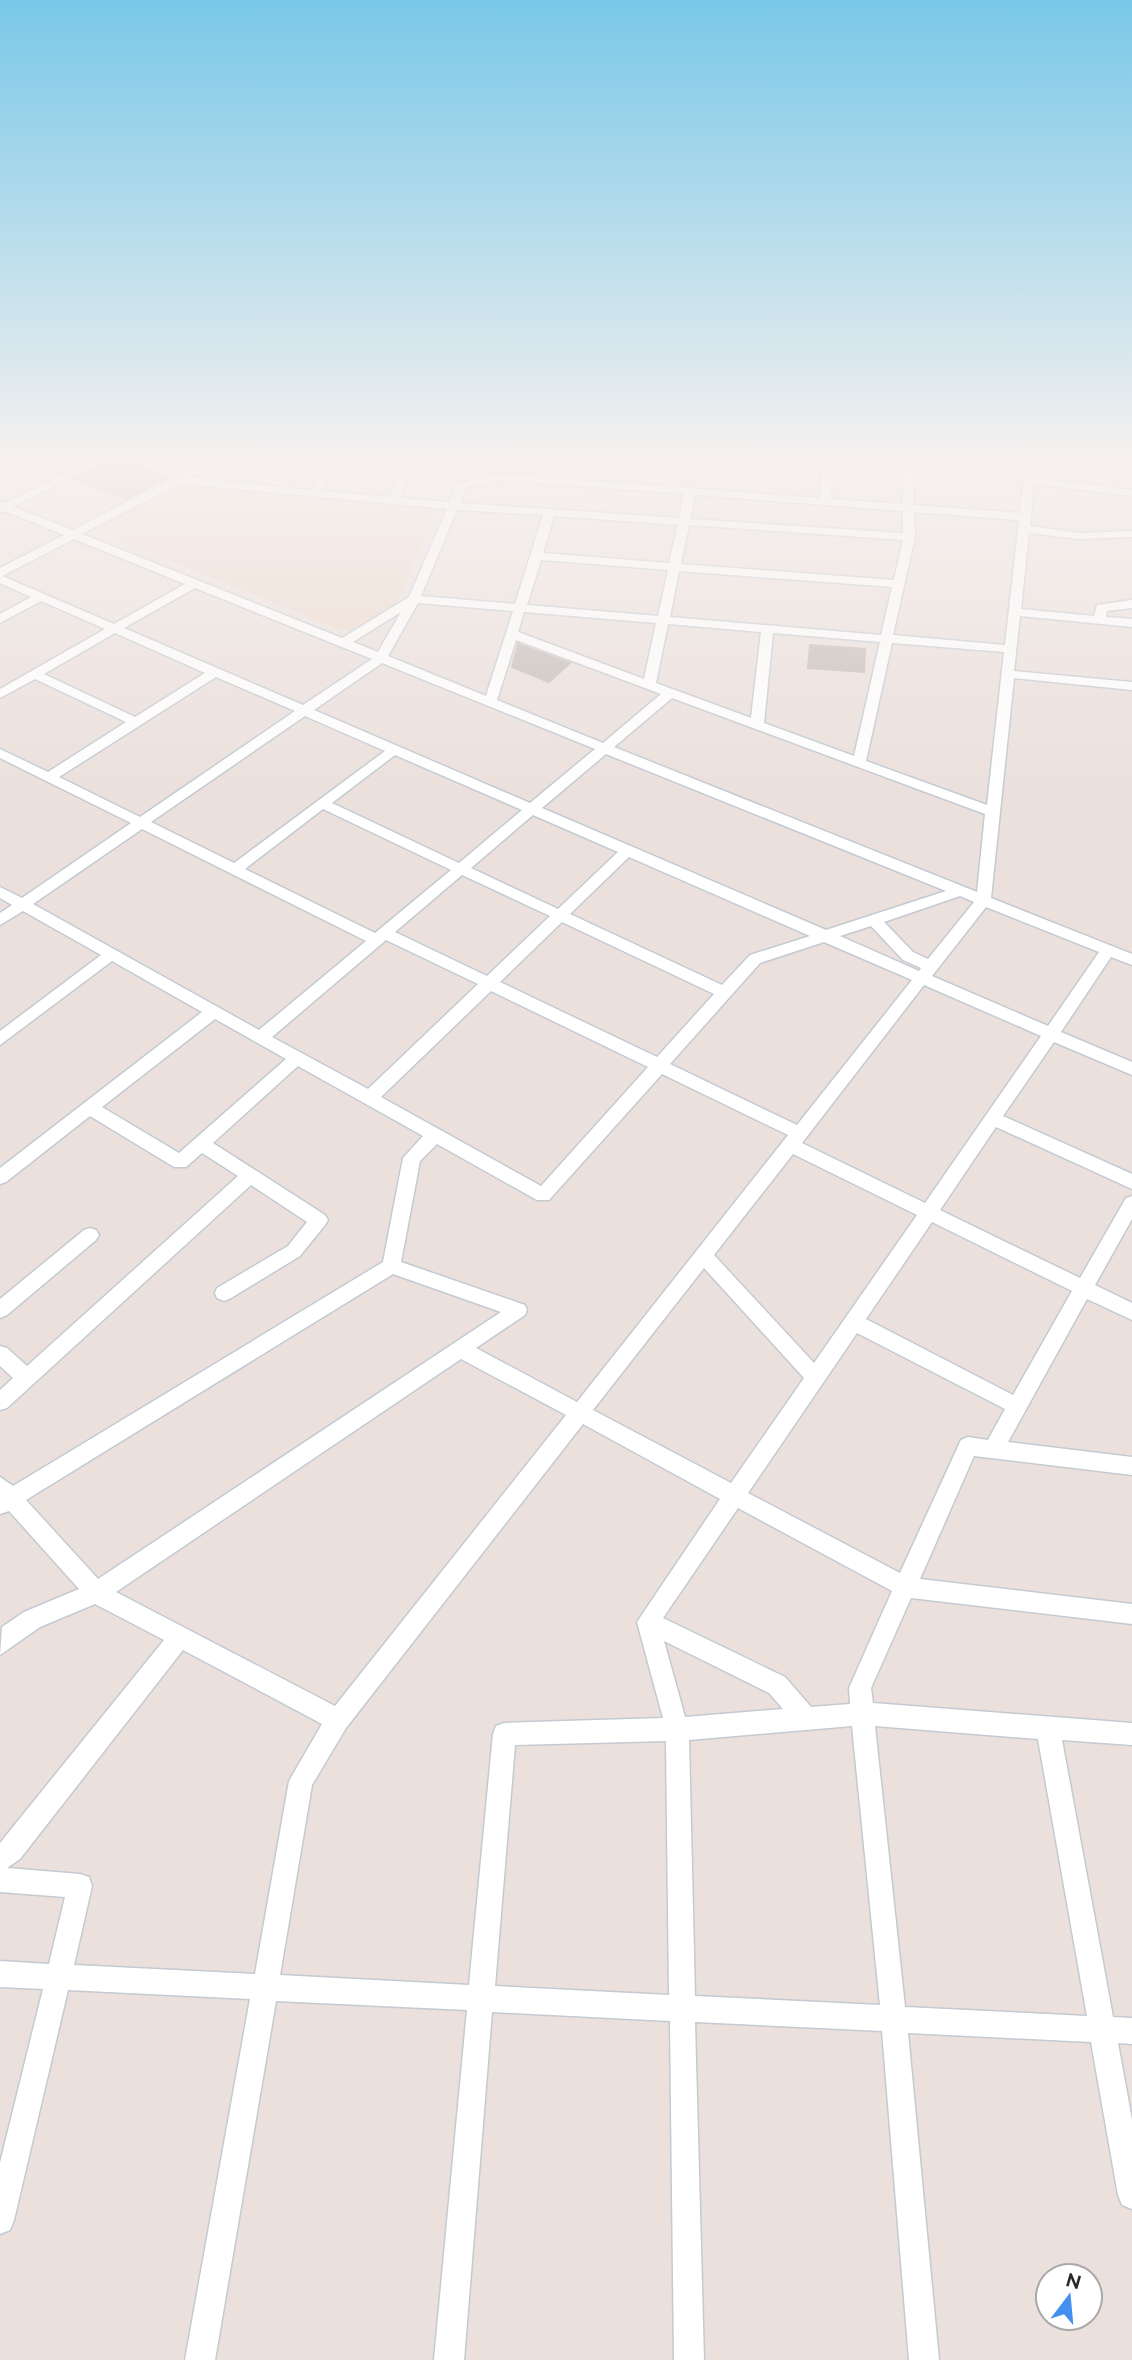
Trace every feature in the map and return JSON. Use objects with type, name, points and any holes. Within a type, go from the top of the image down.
[{"type":"street","points":[[171,573],[1132,960]]},
{"type":"street","points":[[0,920],[381,658],[414,599],[425,573]]},
{"type":"street","points":[[490,702],[531,573]]},
{"type":"street","points":[[649,685],[673,573]]},
{"type":"street","points":[[755,573],[898,584]]},
{"type":"street","points":[[859,763],[901,573]]},
{"type":"street","points":[[200,2360],[301,1781],[338,1720],[983,900],[1019,573]]},
{"type":"street","points":[[0,579],[827,936],[926,972],[1050,1034],[1132,1069]]},
{"type":"street","points":[[0,694],[195,583]]},
{"type":"street","points":[[0,618],[40,597]]},
{"type":"street","points":[[343,643],[414,599],[1010,649]]},
{"type":"street","points":[[1100,620],[1101,608],[1132,604]]},
{"type":"street","points":[[1015,612],[1132,622]]},
{"type":"street","points":[[757,725],[767,628]]},
{"type":"street","points":[[512,634],[992,812]]},
{"type":"street","points":[[49,777],[215,672]]},
{"type":"street","points":[[34,674],[136,722]]},
{"type":"street","points":[[1008,674],[1132,686]]},
{"type":"street","points":[[261,1037],[670,693]]},
{"type":"street","points":[[235,869],[394,750]]},
{"type":"street","points":[[0,753],[235,869],[488,984],[659,1066],[928,1212],[1132,1312]]},
{"type":"street","points":[[323,804],[725,993]]},
{"type":"street","points":[[369,1098],[627,851]]},
{"type":"street","points":[[0,892],[543,1195],[755,959],[961,891]]},
{"type":"street","points":[[875,921],[926,972]]},
{"type":"street","points":[[689,2360],[677,1729],[648,1622],[1108,950]]},
{"type":"street","points":[[0,1039],[112,954]]},
{"type":"street","points":[[0,1177],[214,1011]]},
{"type":"street","points":[[90,1108],[180,1162],[297,1058]]},
{"type":"street","points":[[992,1118],[1132,1182]]},
{"type":"street","points":[[338,1720],[96,1593],[3,1496],[391,1266],[412,1158],[435,1135]]},
{"type":"street","points":[[201,1144],[319,1220],[294,1251],[224,1293]]},
{"type":"street","points":[[0,1402],[250,1176]]},
{"type":"street","points":[[993,1449],[1132,1203]]},
{"type":"street","points":[[0,1310],[90,1235]]},
{"type":"street","points":[[704,1256],[815,1377]]},
{"type":"street","points":[[0,1644],[35,1618],[96,1593],[518,1310],[391,1266]]},
{"type":"street","points":[[853,1322],[1017,1406]]},
{"type":"street","points":[[460,1349],[905,1587],[1132,1614]]},
{"type":"street","points":[[0,1354],[27,1378]]},
{"type":"street","points":[[924,2360],[894,2020],[860,1689],[968,1447],[1132,1465]]},
{"type":"street","points":[[648,1622],[777,1685],[807,1719]]},
{"type":"street","points":[[0,1859],[180,1637]]},
{"type":"street","points":[[449,2360],[504,1734],[677,1729],[862,1714],[1132,1734]]},
{"type":"street","points":[[1048,1728],[1132,2195]]},
{"type":"street","points":[[0,1881],[80,1886],[0,2220]]},
{"type":"street","points":[[0,1973],[1132,2031]]},
{"type":"shaded area","points":[[200,573],[410,573],[395,608],[349,630],[338,629]]},
{"type":"building","points":[[518,644],[570,663],[549,682],[512,667]]},
{"type":"building","points":[[810,645],[865,649],[864,672],[808,668]]}]
